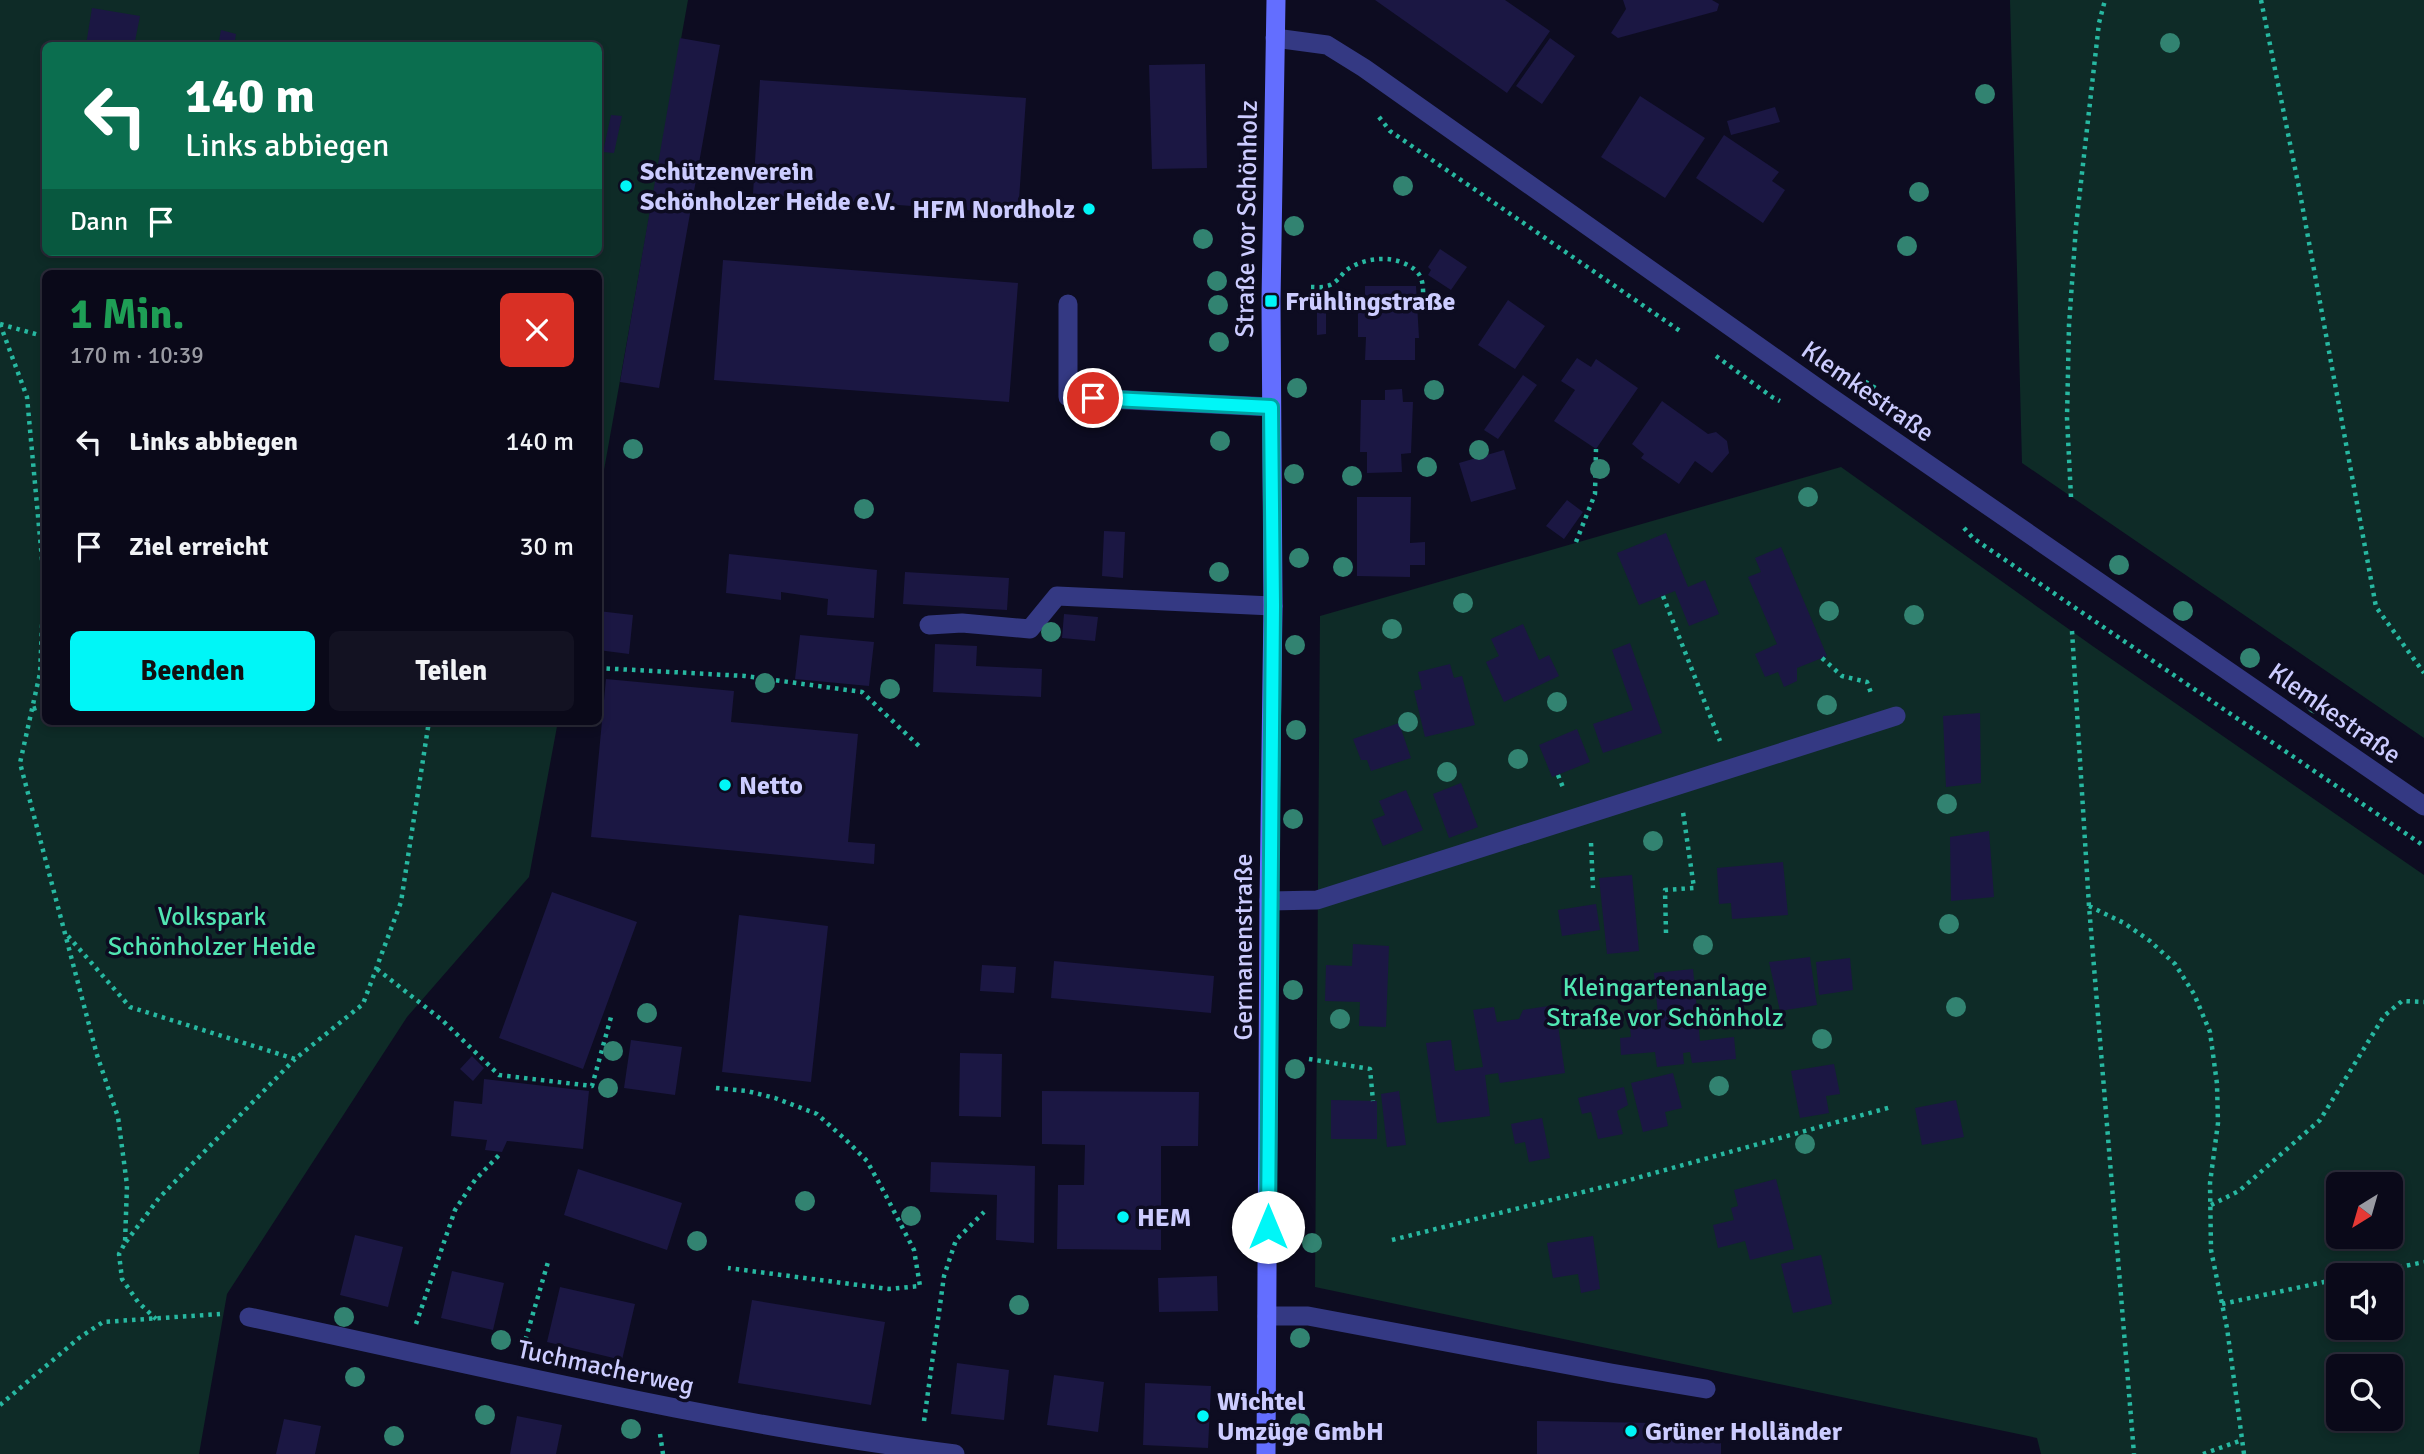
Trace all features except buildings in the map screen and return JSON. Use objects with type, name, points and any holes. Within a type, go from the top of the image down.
[{"type":"main road","name":"Straße vor Schönholz","points":[[1271,439],[1276,0]]},
{"type":"main road","name":"Germanenstraße","points":[[1266,1454],[1273,606],[1271,439]]},
{"type":"street","name":"Klemkestraße","points":[[1276,38],[1327,45],[1364,68],[1837,402],[2424,806]]},
{"type":"street","points":[[1068,304],[1069,397],[1271,407]]},
{"type":"street","points":[[929,625],[962,623],[1030,629],[1057,596],[1273,606]]},
{"type":"street","points":[[1269,901],[1317,900],[1888,718]]},
{"type":"street","points":[[1267,1316],[1308,1316],[1611,1374],[1706,1389]]},
{"type":"street","name":"Tuchmacherweg","points":[[249,1317],[516,1376],[717,1416],[956,1454]]},
{"type":"path","points":[[2071,497],[2067,418],[2069,325],[2076,226],[2099,23],[2105,0]]},
{"type":"path","points":[[2261,0],[2299,188],[2376,607],[2424,673]]},
{"type":"path","points":[[1311,287],[1328,286],[1341,278],[1346,270],[1376,258],[1389,257],[1414,267],[1423,279],[1423,307]]},
{"type":"path","points":[[0,324],[42,336]]},
{"type":"path","points":[[0,324],[27,397],[42,559]]},
{"type":"path","points":[[1576,542],[1595,494],[1595,449]]},
{"type":"path","points":[[1663,596],[1731,768]]},
{"type":"path","points":[[2071,604],[2424,846]]},
{"type":"path","points":[[42,627],[40,673],[20,763],[97,1055],[118,1117],[127,1185],[125,1243]]},
{"type":"path","points":[[2072,631],[2089,906],[2134,1454]]},
{"type":"path","points":[[1822,658],[1842,676],[1867,682],[1888,718]]},
{"type":"path","points":[[602,668],[744,676],[862,692],[920,747]]},
{"type":"path","points":[[32,709],[42,706]]},
{"type":"path","points":[[156,1319],[138,1303],[122,1279],[119,1254],[159,1198],[295,1059],[363,1004],[401,902],[428,725]]},
{"type":"path","points":[[1666,933],[1665,890],[1695,888],[1679,785]]},
{"type":"path","points":[[1585,815],[1590,831],[1593,888]]},
{"type":"path","points":[[2089,906],[2124,923],[2150,941],[2175,964],[2194,994],[2210,1032],[2217,1084],[2218,1123],[2210,1183],[2211,1251],[2228,1328],[2244,1454]]},
{"type":"path","points":[[67,935],[130,1007],[295,1059]]},
{"type":"path","points":[[377,969],[442,1020],[499,1075],[592,1087],[611,1017]]},
{"type":"path","points":[[2211,1205],[2239,1191],[2320,1120],[2384,1016],[2402,1002],[2424,1002]]},
{"type":"path","points":[[1309,1059],[1370,1069],[1373,1101]]},
{"type":"path","points":[[716,1088],[756,1093],[817,1114],[846,1140],[867,1161],[914,1250],[920,1286],[889,1289],[728,1268]]},
{"type":"path","points":[[1392,1240],[1615,1184],[1891,1107]]},
{"type":"path","points":[[406,1352],[455,1210],[475,1180],[502,1152]]},
{"type":"path","points":[[920,1450],[944,1276],[956,1240],[985,1212]]},
{"type":"path","points":[[516,1376],[548,1262]]},
{"type":"path","points":[[2403,1266],[2424,1262]]},
{"type":"path","points":[[2222,1304],[2326,1282]]},
{"type":"path","points":[[0,1405],[79,1338],[103,1322],[218,1313],[249,1317]]},
{"type":"path","points":[[2203,1454],[2242,1440]]},
{"type":"green space","name":"Volkspark Schönholzer Heide","points":[[0,0],[688,0],[602,481],[602,270],[42,270],[42,725],[557,725],[529,877],[407,1017],[227,1294],[199,1454],[0,1454]]},
{"type":"green space","points":[[2010,0],[2424,0],[2424,738],[2022,463]]},
{"type":"green space","name":"Kleingartenanlage Straße vor Schönholz","points":[[1841,467],[2094,647],[2424,875],[2424,1454],[2041,1454],[2037,1438],[1315,1287],[1320,616]]},
{"type":"place","name":"Schützenverein Schönholzer Heide e.V.","points":[[626,186]]},
{"type":"place","name":"HFM Nordholz","points":[[1089,209]]},
{"type":"place","name":"Frühlingstraße","points":[[1271,301]]},
{"type":"place","name":"Netto","points":[[725,785]]},
{"type":"place","name":"HEM","points":[[1123,1217]]},
{"type":"place","name":"Wichtel Umzüge GmbH","points":[[1203,1416]]},
{"type":"place","name":"Grüner Holländer","points":[[1631,1431]]},
{"type":"route","points":[[1093,398],[1271,407],[1273,606],[1268,1227]]}]
